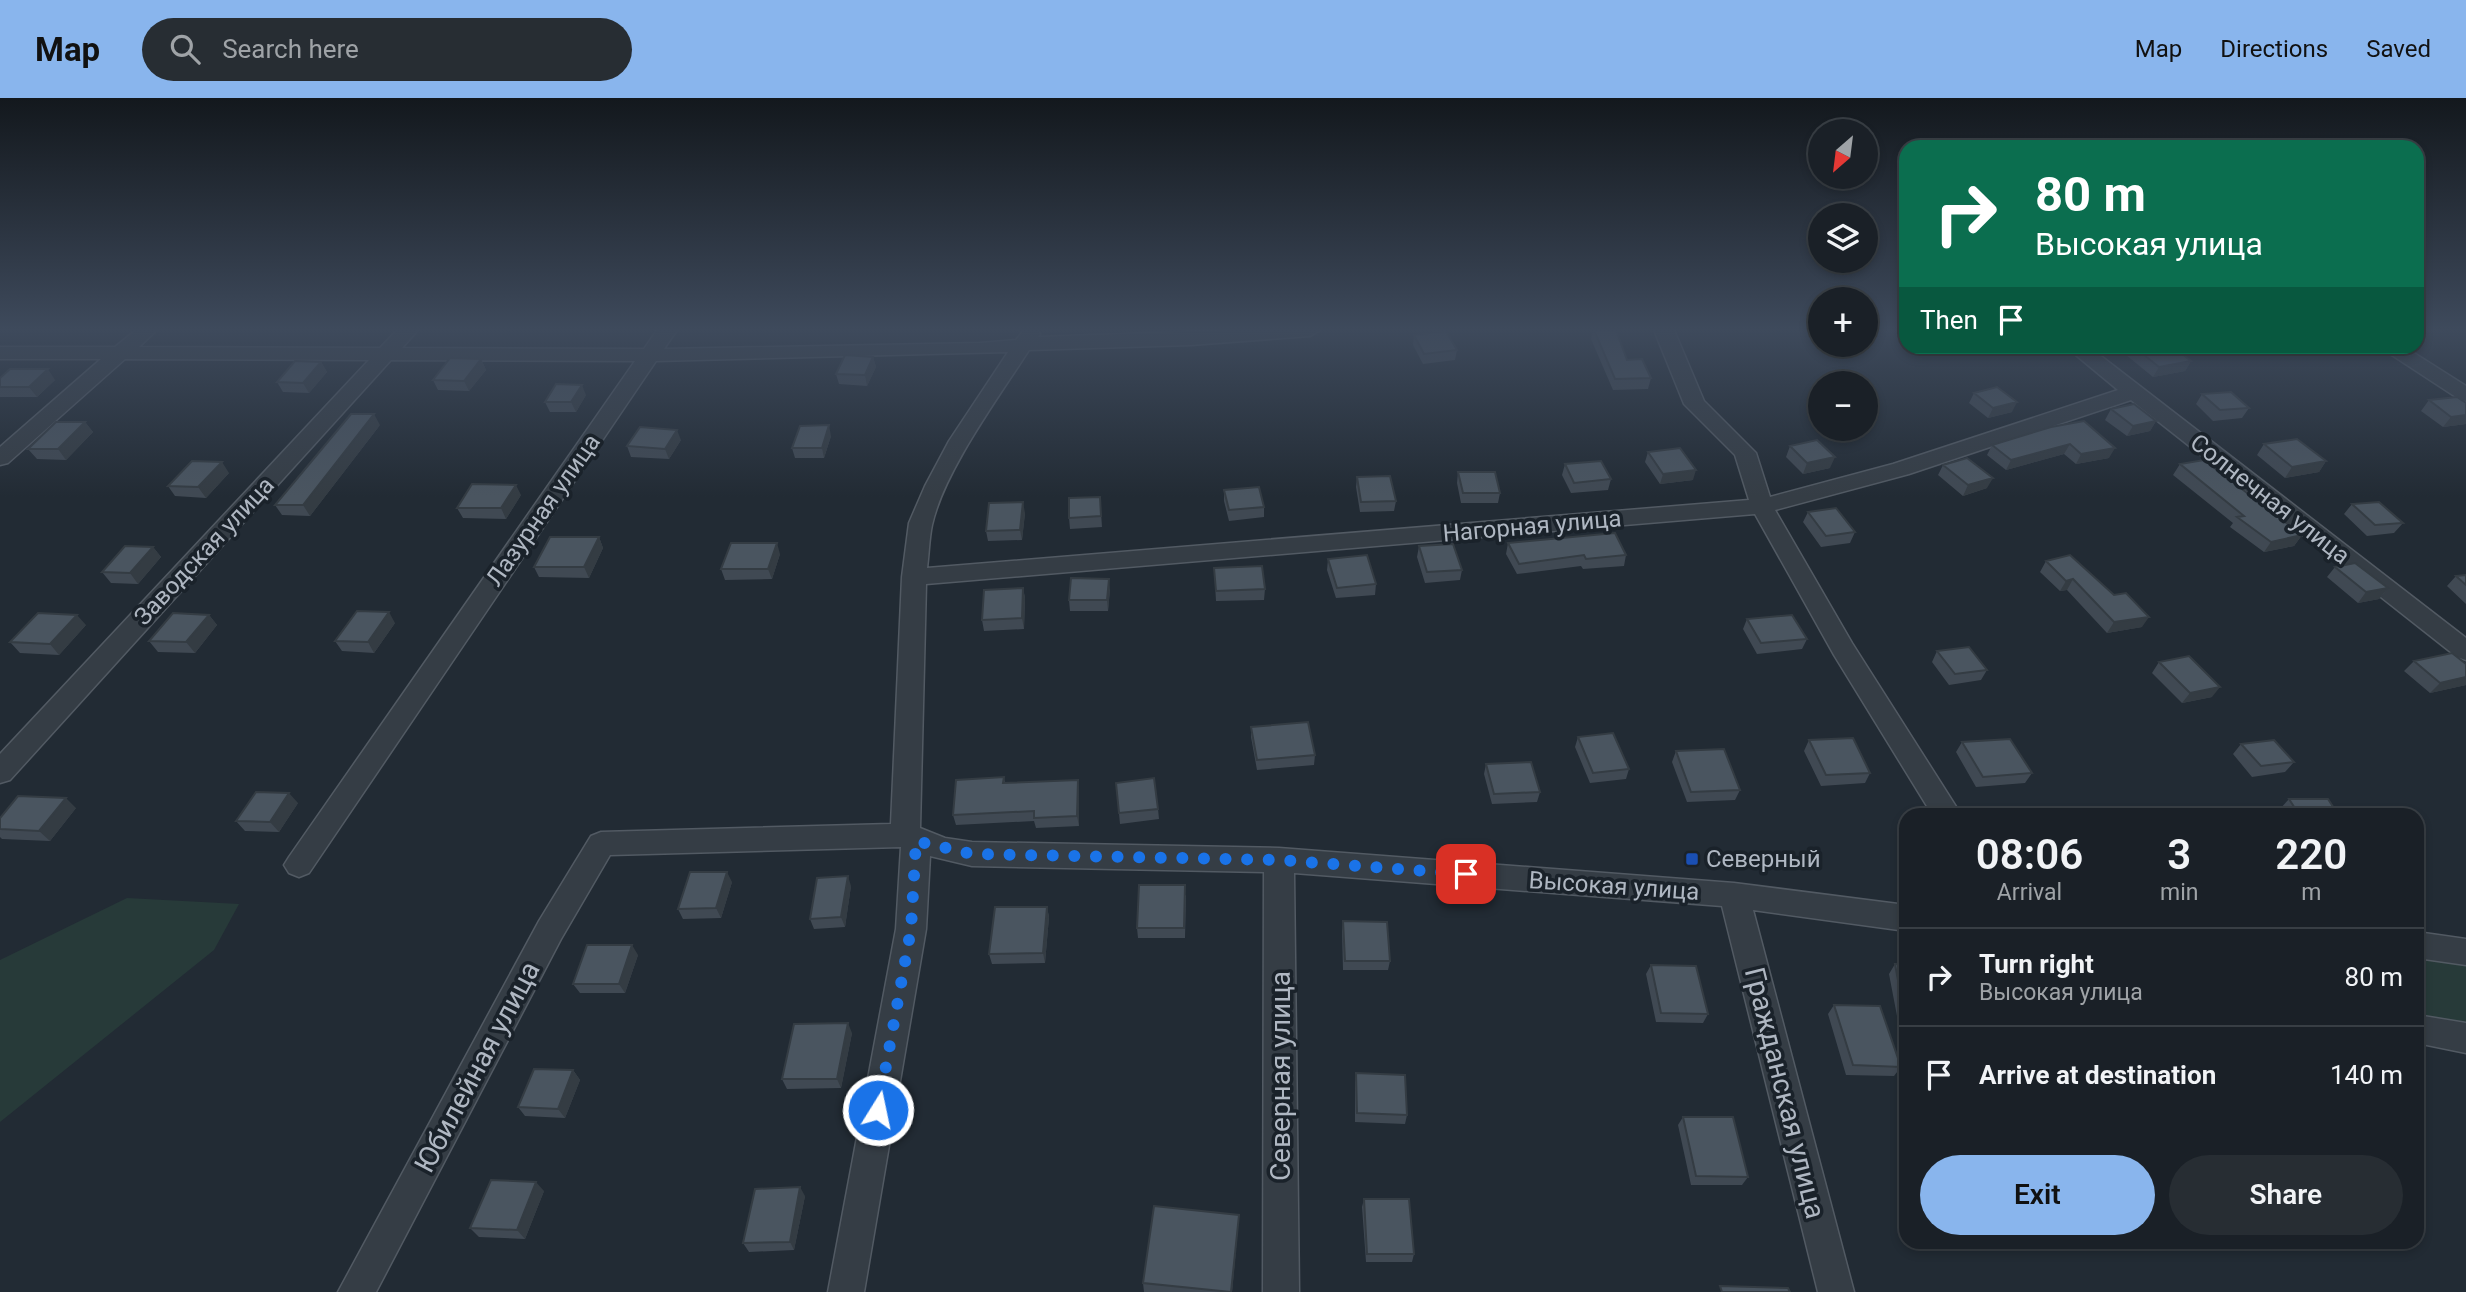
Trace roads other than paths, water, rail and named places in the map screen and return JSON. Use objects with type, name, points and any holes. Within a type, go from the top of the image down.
[{"type":"street","points":[[0,458],[83,386]]},
{"type":"street","name":"Заводская улица","points":[[0,772],[358,386]]},
{"type":"street","name":"Лазурная улица","points":[[299,865],[629,386]]},
{"type":"street","points":[[846,1292],[911,929],[914,577],[921,523],[936,486],[960,441],[996,386]]},
{"type":"street","points":[[1687,386],[1695,404],[1745,453],[1762,506],[1843,649],[1943,808]]},
{"type":"street","name":"Солнечная улица","points":[[2125,386],[2466,651]]},
{"type":"street","points":[[2450,386],[2466,396]]},
{"type":"street","name":"Нагорная улица","points":[[914,577],[1762,506],[1901,469],[2133,392]]},
{"type":"street","name":"Высокая улица","points":[[601,844],[643,840],[911,838],[972,854],[1279,860],[1734,895],[1899,917]]},
{"type":"street","name":"Юбилейная улица","points":[[356,1292],[550,930],[601,844]]},
{"type":"street","name":"Северная улица","points":[[1279,860],[1281,1292]]},
{"type":"street","name":"Гражданская улица","points":[[1734,895],[1836,1292]]},
{"type":"street","points":[[2424,946],[2466,952]]},
{"type":"street","points":[[2424,1030],[2466,1038]]},
{"type":"place","name":"Северный","points":[[1692,859]]}]
